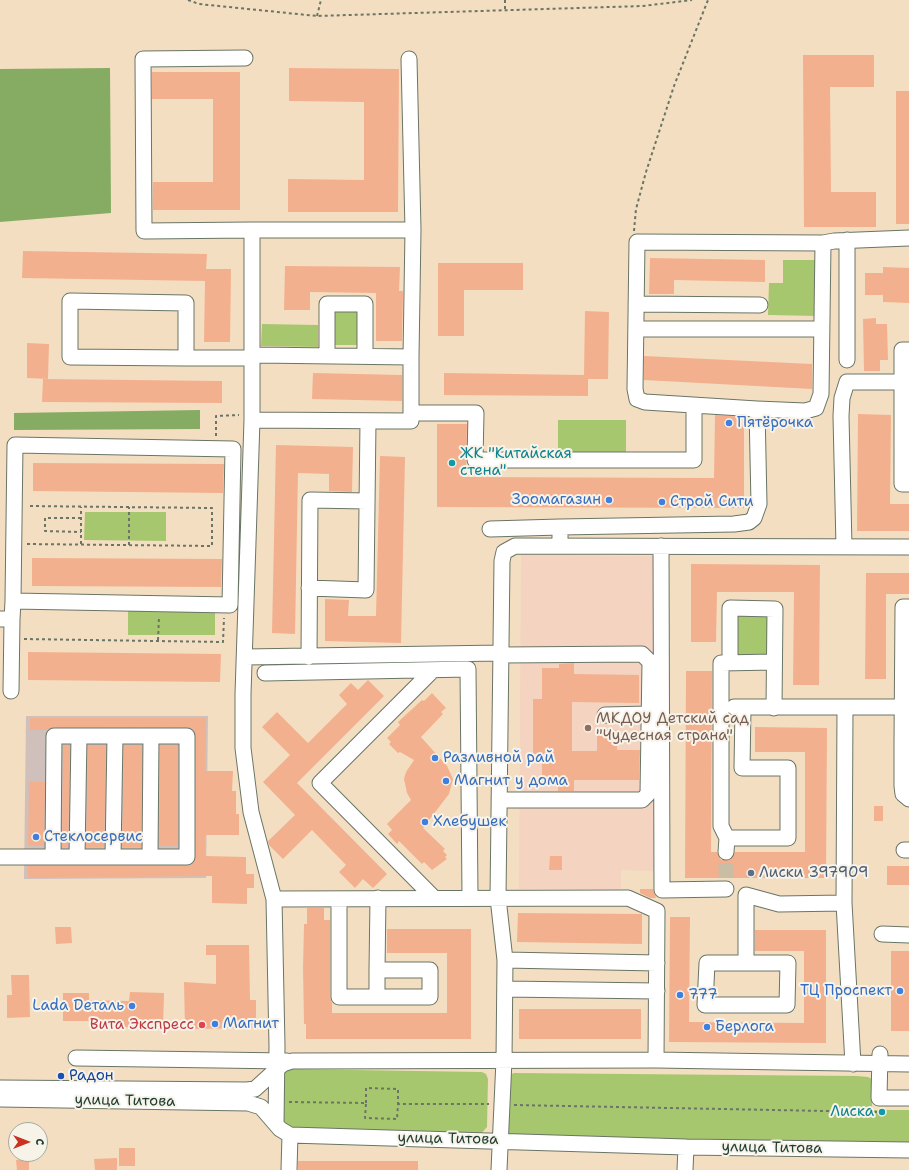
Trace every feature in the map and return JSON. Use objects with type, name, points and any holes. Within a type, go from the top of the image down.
[{"type":"street","points":[[245,58],[143,60],[144,231],[413,230]]},
{"type":"street","points":[[252,418],[411,421],[413,230],[409,59]]},
{"type":"street","points":[[252,230],[252,418],[243,748],[251,812],[274,899],[277,1046],[285,1058],[282,1064],[276,1124]]},
{"type":"street","points":[[823,243],[821,394],[816,408],[805,411],[694,406],[645,402],[638,399],[635,389],[637,242],[823,243],[847,240],[909,238]]},
{"type":"street","points":[[847,240],[847,360]]},
{"type":"street","points":[[186,358],[186,302],[70,301],[70,357],[186,358],[252,358],[257,355],[411,357]]},
{"type":"street","points":[[327,356],[327,304],[365,304],[365,356]]},
{"type":"street","points":[[636,304],[760,305]]},
{"type":"street","points":[[636,329],[822,329]]},
{"type":"street","points":[[909,350],[902,350],[902,382],[906,407],[902,484],[909,484]]},
{"type":"street","points":[[844,547],[841,416],[842,398],[847,382],[902,382]]},
{"type":"street","points":[[411,413],[476,414],[475,460],[694,460],[694,406]]},
{"type":"street","points":[[490,528],[734,524],[749,522],[754,518],[759,504],[757,409]]},
{"type":"street","points":[[309,588],[366,590],[368,421]]},
{"type":"street","points":[[11,691],[12,638],[6,619],[13,601],[15,445],[233,449],[230,605],[13,601]]},
{"type":"street","points":[[309,657],[310,500],[367,501]]},
{"type":"street","points":[[560,527],[560,546]]},
{"type":"street","points":[[499,1170],[502,1141],[505,989],[505,960],[498,898],[502,561],[504,552],[515,546],[909,547]]},
{"type":"street","points":[[661,546],[662,890],[726,884],[746,895],[779,904],[844,903]]},
{"type":"street","points":[[909,607],[903,607],[906,674],[902,707],[905,742],[902,786],[903,794],[909,798]]},
{"type":"street","points":[[730,663],[730,608],[775,609],[774,708]]},
{"type":"street","points":[[245,658],[501,654],[642,654],[650,662],[648,794],[642,800],[499,800]]},
{"type":"street","points":[[743,708],[742,768],[788,768],[788,838],[726,845],[721,826],[721,663],[774,662]]},
{"type":"street","points":[[265,674],[468,669],[470,897]]},
{"type":"street","points":[[433,670],[320,783],[434,898]]},
{"type":"street","points":[[721,707],[902,707]]},
{"type":"street","points":[[845,708],[844,903],[853,1064]]},
{"type":"street","points":[[605,715],[649,714]]},
{"type":"street","points":[[0,857],[54,857],[77,857],[113,857],[150,857],[187,857],[187,736],[54,736],[54,857]]},
{"type":"street","points":[[77,857],[79,736]]},
{"type":"street","points":[[113,857],[115,736]]},
{"type":"street","points":[[150,857],[151,736]]},
{"type":"street","points":[[746,895],[746,963]]},
{"type":"street","points":[[274,899],[470,897],[628,898],[657,911],[656,1060]]},
{"type":"street","points":[[377,997],[378,898]]},
{"type":"street","points":[[339,899],[339,997],[430,997],[430,970],[378,970]]},
{"type":"street","points":[[882,934],[909,935]]},
{"type":"street","points":[[505,960],[657,963]]},
{"type":"street","points":[[707,962],[746,963],[788,963],[787,1005],[706,1005],[707,962]]},
{"type":"street","points":[[505,989],[657,991]]},
{"type":"street","points":[[909,1055],[879,1054],[879,1098],[909,1098]]},
{"type":"street","points":[[76,1058],[282,1064],[504,1060],[656,1060],[909,1064]]},
{"type":"street","name":"улица Титова","points":[[0,1088],[247,1090],[256,1089],[282,1064]]},
{"type":"street","name":"улица Титова","points":[[0,1098],[248,1103],[261,1107],[276,1124],[290,1135],[686,1147],[909,1150]]},
{"type":"street","points":[[289,1170],[290,1135]]},
{"type":"street","points":[[686,1147],[686,1170]]},
{"type":"path","points":[[188,0],[199,4],[317,16],[643,6],[692,0]]},
{"type":"path","points":[[317,16],[321,0]]},
{"type":"path","points":[[505,0],[505,11]]},
{"type":"path","points":[[637,242],[634,231],[636,209],[646,172],[674,86],[708,0]]},
{"type":"path","points":[[216,449],[216,416],[252,418]]},
{"type":"path","points":[[14,506],[212,508],[212,546],[14,544]]},
{"type":"path","points":[[81,507],[81,544]]},
{"type":"path","points":[[129,507],[129,545]]},
{"type":"path","points":[[81,518],[45,518],[45,532],[81,532]]},
{"type":"path","points":[[158,641],[159,603]]},
{"type":"path","points":[[12,638],[223,642],[224,604]]},
{"type":"path","points":[[366,1088],[398,1089],[398,1104],[397,1119],[366,1118],[366,1088]]},
{"type":"path","points":[[287,1102],[366,1103]]},
{"type":"path","points":[[398,1104],[486,1105]]},
{"type":"path","points":[[509,1105],[879,1112]]},
{"type":"shaded area","name":"МКДОУ Детский сад \"Чудесная страна\"","points":[[521,555],[656,556],[655,871],[621,870],[621,889],[519,889]]},
{"type":"shaded area","points":[[26,716],[208,716],[206,878],[24,879]]},
{"type":"green space","points":[[110,68],[111,213],[0,222],[0,69]]},
{"type":"green space","points":[[783,260],[818,260],[817,316],[768,315],[769,283],[783,283]]},
{"type":"green space","points":[[334,312],[358,312],[358,345],[334,345]]},
{"type":"green space","points":[[262,324],[318,325],[318,347],[261,346]]},
{"type":"green space","points":[[200,410],[200,429],[14,430],[14,413]]},
{"type":"green space","points":[[558,420],[626,420],[626,457],[558,457]]},
{"type":"green space","points":[[85,512],[166,512],[166,541],[84,540]]},
{"type":"green space","points":[[128,608],[215,608],[215,635],[128,635]]},
{"type":"green space","points":[[733,610],[771,611],[771,660],[733,660]]},
{"type":"green space","points":[[288,1069],[482,1072],[486,1074],[488,1079],[487,1127],[479,1136],[295,1130],[281,1122],[280,1073]]},
{"type":"green space","points":[[514,1073],[868,1077],[872,1079],[872,1110],[909,1110],[909,1147],[508,1134],[509,1075]]},
{"type":"building","points":[[803,55],[874,55],[874,87],[830,87],[831,192],[876,192],[876,227],[804,227]]},
{"type":"building","points":[[289,68],[399,69],[398,212],[288,212],[288,179],[364,180],[364,102],[289,101]]},
{"type":"building","points":[[152,72],[240,72],[240,210],[153,210],[153,182],[213,182],[213,99],[152,99]]},
{"type":"building","points":[[896,91],[909,91],[909,224],[896,224]]},
{"type":"building","points":[[23,251],[207,254],[206,269],[231,269],[230,342],[204,342],[205,281],[22,278]]},
{"type":"building","points":[[650,258],[765,260],[765,282],[674,280],[674,294],[649,294]]},
{"type":"building","points":[[438,263],[523,263],[523,290],[464,290],[464,336],[438,336]]},
{"type":"building","points":[[285,266],[400,267],[399,291],[403,291],[402,341],[376,341],[376,293],[310,292],[310,310],[284,310]]},
{"type":"building","points":[[883,267],[909,268],[909,303],[883,302],[883,295],[865,295],[865,273],[883,273]]},
{"type":"building","points":[[585,311],[609,312],[608,379],[588,379],[588,396],[444,395],[444,373],[584,375]]},
{"type":"building","points":[[876,318],[876,324],[887,324],[888,360],[880,360],[880,371],[864,371],[863,319]]},
{"type":"building","points":[[27,343],[49,344],[48,379],[27,378]]},
{"type":"building","points":[[644,356],[812,364],[812,389],[644,380]]},
{"type":"building","points":[[313,373],[402,375],[402,401],[312,399]]},
{"type":"building","points":[[43,379],[222,381],[222,403],[42,402]]},
{"type":"building","points":[[858,414],[891,415],[890,504],[909,504],[909,531],[857,531]]},
{"type":"building","name":"ЖК \"Китайская стена\"","points":[[715,415],[744,417],[744,508],[437,507],[437,424],[467,424],[466,477],[714,478]]},
{"type":"building","points":[[276,445],[353,447],[352,492],[329,491],[329,474],[298,473],[295,634],[272,633]]},
{"type":"building","points":[[380,456],[405,457],[401,643],[325,641],[325,599],[349,600],[348,616],[376,616]]},
{"type":"building","points":[[33,463],[224,464],[223,493],[33,491]]},
{"type":"building","points":[[32,558],[222,559],[221,587],[32,586]]},
{"type":"building","points":[[691,564],[820,565],[819,685],[793,685],[794,592],[717,592],[716,642],[691,642]]},
{"type":"building","points":[[866,573],[909,573],[909,594],[886,594],[886,679],[865,679]]},
{"type":"building","points":[[28,652],[221,654],[220,682],[28,680]]},
{"type":"building","points":[[574,663],[574,674],[639,675],[639,703],[572,702],[572,751],[597,751],[597,730],[617,730],[617,750],[640,750],[639,780],[574,780],[574,791],[558,791],[558,785],[542,785],[542,754],[533,754],[533,699],[542,699],[542,668],[559,668],[559,664]]},
{"type":"building","points":[[686,671],[712,671],[711,852],[717,852],[721,860],[730,860],[735,852],[805,852],[805,752],[755,752],[755,727],[827,728],[826,878],[685,878]]},
{"type":"building","points":[[368,680],[384,696],[297,783],[387,874],[373,888],[363,879],[355,888],[339,872],[346,865],[312,830],[283,859],[269,845],[268,841],[295,815],[263,782],[290,755],[262,727],[277,712],[308,743],[347,704],[339,695],[351,683],[358,690]]},
{"type":"building","points":[[432,693],[446,708],[441,712],[443,714],[421,737],[447,766],[453,779],[449,794],[423,828],[445,849],[443,851],[447,855],[445,857],[447,859],[432,870],[424,862],[422,864],[399,841],[397,844],[388,834],[392,830],[387,824],[411,800],[407,793],[404,779],[406,772],[414,760],[400,752],[398,753],[389,744],[391,742],[387,738],[400,725],[398,722]]},
{"type":"building","points":[[30,718],[206,718],[205,771],[233,771],[232,791],[236,791],[236,814],[239,814],[239,835],[205,835],[205,856],[246,857],[246,874],[254,874],[254,888],[247,888],[247,904],[212,903],[212,876],[28,878],[28,866],[187,866],[193,864],[196,857],[196,736],[192,728],[54,727],[48,730],[30,730]]},
{"type":"building","points":[[63,745],[70,745],[68,847],[62,847]]},
{"type":"building","points":[[88,745],[106,745],[104,847],[86,847]]},
{"type":"building","points":[[124,745],[142,745],[141,847],[122,847]]},
{"type":"building","points":[[160,745],[178,745],[178,846],[159,846]]},
{"type":"building","points":[[29,782],[45,782],[44,846],[28,845]]},
{"type":"building","points":[[874,806],[883,806],[883,821],[874,821]]},
{"type":"building","points":[[550,856],[562,856],[562,870],[549,870]]},
{"type":"building","points":[[887,866],[909,866],[909,885],[887,885]]},
{"type":"building","points":[[640,889],[653,889],[656,898],[650,898],[640,893]]},
{"type":"building","points":[[307,908],[324,908],[324,920],[330,920],[330,997],[332,1003],[332,1013],[447,1013],[447,953],[387,953],[387,929],[471,929],[471,1039],[306,1039],[306,1024],[304,1024],[303,968],[304,924],[307,924]]},
{"type":"building","points":[[518,913],[642,914],[642,944],[517,942]]},
{"type":"building","points":[[670,917],[690,917],[689,1022],[804,1023],[804,951],[755,951],[755,930],[826,930],[826,1043],[669,1042]]},
{"type":"building","points":[[55,927],[71,927],[72,943],[56,944]]},
{"type":"building","points":[[206,945],[249,945],[250,1000],[256,1000],[256,1028],[185,1029],[184,982],[216,984],[216,955],[206,955]]},
{"type":"building","name":"ТЦ Проспект","points":[[891,951],[909,951],[909,1031],[891,1031]]},
{"type":"building","points":[[11,975],[29,975],[30,1017],[7,1018],[7,995],[12,995]]},
{"type":"building","points":[[130,992],[164,993],[163,1028],[101,1027],[101,1021],[63,1021],[63,993],[89,993],[89,1000],[129,1001]]},
{"type":"building","points":[[519,1009],[641,1009],[641,1039],[519,1039]]},
{"type":"building","points":[[119,1148],[135,1148],[135,1166],[119,1166]]},
{"type":"building","points":[[117,1158],[117,1170],[95,1170],[94,1159]]},
{"type":"building","points":[[298,1161],[418,1161],[418,1170],[298,1170]]},
{"type":"building","points":[[16,1162],[29,1162],[29,1170],[17,1170]]},
{"type":"tunnel","points":[[726,852],[726,878]]},
{"type":"place","name":"Пятёрочка","points":[[729,423]]},
{"type":"place","name":"ЖК \"Китайская стена\"","points":[[452,463]]},
{"type":"place","name":"Зоомагазин","points":[[609,500]]},
{"type":"place","name":"Строй Сити","points":[[662,502]]},
{"type":"place","name":"МКДОУ Детский сад \"Чудесная страна\"","points":[[588,728]]},
{"type":"place","name":"Разливной рай","points":[[435,758]]},
{"type":"place","name":"Магнит у дома","points":[[446,781]]},
{"type":"place","name":"Хлебушек","points":[[425,822]]},
{"type":"place","name":"Стеклосервис","points":[[36,837]]},
{"type":"place","name":"Лиски 397909","points":[[751,873]]},
{"type":"place","name":"ТЦ Проспект","points":[[900,991]]},
{"type":"place","name":"777","points":[[680,995]]},
{"type":"place","name":"Lada Dеталь","points":[[132,1006]]},
{"type":"place","name":"Магнит","points":[[215,1024]]},
{"type":"place","name":"Вита Экспресс","points":[[202,1025]]},
{"type":"place","name":"Берлога","points":[[707,1027]]},
{"type":"place","name":"Радон","points":[[61,1076]]},
{"type":"place","name":"Лиска","points":[[882,1112]]}]
